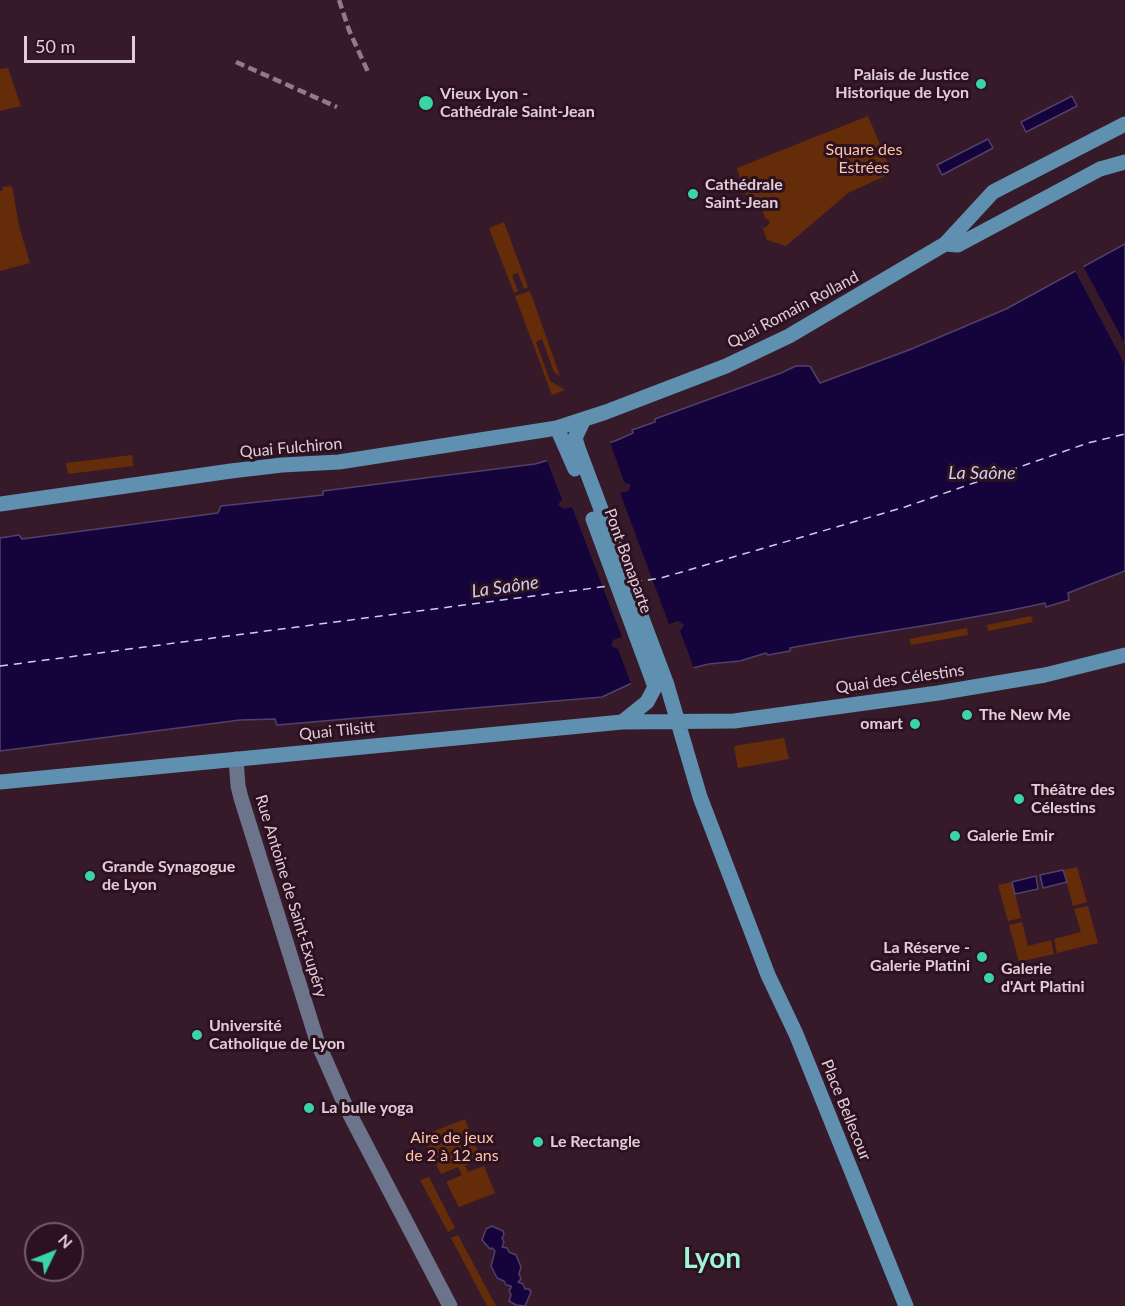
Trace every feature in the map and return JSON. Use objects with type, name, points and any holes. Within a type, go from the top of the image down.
[{"type":"main road","name":"Quai Romain Rolland","points":[[584,419],[726,366],[769,347],[945,244],[993,192],[1125,124]]},
{"type":"main road","name":"Quai Romain Rolland","points":[[945,244],[958,246],[1100,170],[1125,162]]},
{"type":"main road","name":"Quai Fulchiron","points":[[0,504],[254,469],[339,462],[557,428],[584,419]]},
{"type":"main road","points":[[572,447],[584,419]]},
{"type":"main road","name":"Pont Bonaparte","points":[[557,428],[572,447],[661,685],[678,722],[700,797]]},
{"type":"main road","name":"Quai des Célestins","points":[[678,722],[734,721],[945,692],[1046,675],[1125,655]]},
{"type":"main road","points":[[622,722],[647,702],[661,685]]},
{"type":"main road","name":"Quai Tilsitt","points":[[0,782],[622,722],[678,722]]},
{"type":"main road","name":"Rue Antoine de Saint-Exupéry","points":[[236,759],[240,792],[317,1041],[346,1107],[450,1306]]},
{"type":"main road","name":"Place Bellecour","points":[[700,797],[770,980],[796,1034],[906,1306]]},
{"type":"green space","points":[[8,68],[21,106],[0,111],[0,69]]},
{"type":"green space","name":"Square des Estrées","points":[[868,116],[892,173],[848,193],[786,246],[767,240],[762,226],[765,228],[770,223],[768,219],[766,220],[760,204],[762,203],[757,199],[754,200],[755,203],[747,206],[745,202],[748,201],[742,182],[746,180],[741,180],[737,168]]},
{"type":"green space","points":[[12,186],[19,226],[30,263],[0,271],[0,191],[3,187]]},
{"type":"green space","points":[[504,222],[528,287],[524,289],[518,273],[512,275],[518,291],[514,293],[489,228]]},
{"type":"green space","points":[[530,291],[560,376],[554,372],[542,339],[536,342],[550,381],[565,390],[552,395],[515,296]]},
{"type":"green space","points":[[132,455],[133,466],[68,474],[66,463]]},
{"type":"green space","points":[[1031,616],[1033,622],[988,631],[987,625]]},
{"type":"green space","points":[[967,628],[968,635],[911,645],[909,639]]},
{"type":"green space","points":[[784,738],[789,759],[738,768],[734,746]]},
{"type":"green space","points":[[1077,867],[1087,902],[1073,906],[1063,870]]},
{"type":"green space","points":[[1012,882],[1021,918],[1008,921],[998,885]]},
{"type":"green space","points":[[1088,906],[1098,943],[1057,953],[1054,939],[1081,932],[1074,909]]},
{"type":"green space","points":[[1022,922],[1028,946],[1051,940],[1054,954],[1019,962],[1009,925]]},
{"type":"green space","name":"Aire de jeux de 2 à 12 ans","points":[[465,1119],[481,1159],[465,1166],[468,1172],[484,1166],[495,1193],[459,1207],[446,1182],[462,1175],[458,1167],[441,1174],[422,1136]]},
{"type":"green space","points":[[429,1177],[455,1228],[448,1232],[420,1180]]},
{"type":"green space","points":[[458,1235],[496,1306],[487,1306],[451,1238]]},
{"type":"water","points":[[1072,96],[1077,106],[1026,132],[1021,122]]},
{"type":"water","points":[[988,139],[993,148],[942,175],[937,165]]},
{"type":"water","name":"La Saône","points":[[1125,244],[1125,571],[1068,593],[1069,600],[1046,607],[1045,603],[982,616],[790,648],[790,651],[768,655],[766,653],[740,661],[709,664],[632,683],[602,697],[277,725],[275,719],[240,720],[0,751],[0,538],[19,535],[22,539],[218,513],[221,506],[323,495],[323,491],[535,464],[615,441],[633,433],[632,430],[655,422],[655,419],[796,366],[810,366],[820,383],[909,350],[1006,309]]},
{"type":"water","points":[[1063,870],[1067,882],[1043,888],[1040,875]]},
{"type":"water","points":[[1036,876],[1038,889],[1015,894],[1012,882]]},
{"type":"water","points":[[492,1226],[503,1231],[502,1247],[516,1255],[521,1267],[519,1274],[521,1279],[518,1282],[531,1292],[525,1306],[509,1301],[511,1286],[497,1278],[491,1266],[495,1251],[482,1240],[486,1229]]},
{"type":"pier","points":[[1082,264],[1125,344],[1125,365],[1074,269]]},
{"type":"pier","points":[[609,439],[624,482],[631,485],[628,491],[620,493],[669,624],[678,621],[684,625],[680,631],[695,671],[632,686],[618,649],[611,646],[613,640],[622,637],[572,507],[564,509],[558,505],[562,499],[546,458]]},
{"type":"ferry route","points":[[634,582],[661,578],[905,507],[1088,443],[1125,434]]},
{"type":"ferry route","points":[[0,666],[609,586]]},
{"type":"railway","points":[[339,0],[349,30],[368,72]]},
{"type":"railway","points":[[236,62],[337,107]]},
{"type":"place","name":"Palais de Justice Historique de Lyon","points":[[981,84]]},
{"type":"place","name":"Vieux Lyon - Cathédrale Saint-Jean","points":[[426,103]]},
{"type":"place","name":"Cathédrale Saint-Jean","points":[[693,194]]},
{"type":"place","name":"The New Me","points":[[967,715]]},
{"type":"place","name":"omart","points":[[915,724]]},
{"type":"place","name":"Théâtre des Célestins","points":[[1019,799]]},
{"type":"place","name":"Galerie Emir","points":[[955,836]]},
{"type":"place","name":"Grande Synagogue de Lyon","points":[[90,876]]},
{"type":"place","name":"La Réserve - Galerie Platini","points":[[982,957]]},
{"type":"place","name":"Galerie d'Art Platini","points":[[989,978]]},
{"type":"place","name":"Université Catholique de Lyon","points":[[197,1035]]},
{"type":"place","name":"La bulle yoga","points":[[309,1108]]},
{"type":"place","name":"Le Rectangle","points":[[538,1142]]},
{"type":"district","name":"Lyon","points":[[712,1259]]}]
